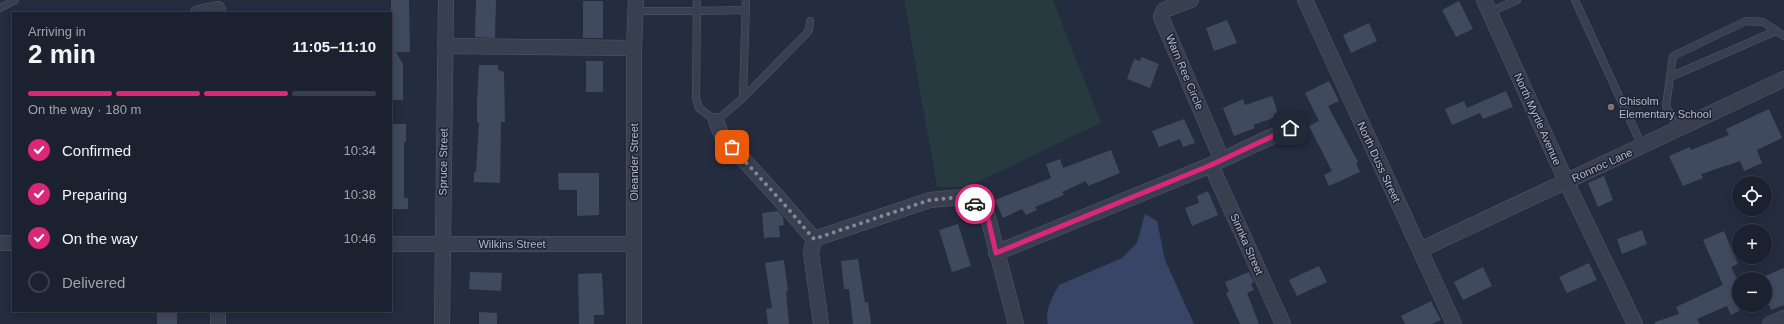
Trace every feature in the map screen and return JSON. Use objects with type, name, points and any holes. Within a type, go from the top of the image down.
[{"type":"street","name":"Spruce Street","points":[[442,324],[446,0]]},
{"type":"street","name":"Warn Ree Circle","points":[[1191,0],[1164,10],[1161,17],[1216,162]]},
{"type":"street","name":"North Duss Street","points":[[1305,0],[1454,324]]},
{"type":"street","name":"Oleander Street","points":[[634,324],[634,48],[636,5]]},
{"type":"street","name":"North Myrtle Avenue","points":[[1487,6],[1566,182],[1636,324]]},
{"type":"street","points":[[203,12],[218,9],[218,12]]},
{"type":"street","points":[[445,46],[634,48]]},
{"type":"street","name":"Ronnoc Lane","points":[[1420,250],[1784,79]]},
{"type":"street","points":[[716,121],[722,136],[814,239]]},
{"type":"street","points":[[996,253],[1216,162],[1290,128]]},
{"type":"street","name":"Sinnka Street","points":[[1216,162],[1283,324]]},
{"type":"street","points":[[814,239],[930,200],[962,197],[986,210],[996,253],[1016,324]]},
{"type":"street","points":[[814,239],[811,253],[821,324]]},
{"type":"street","points":[[0,242],[12,242]]},
{"type":"street","name":"Wilkins Street","points":[[392,244],[634,244]]},
{"type":"street","points":[[218,312],[218,324]]},
{"type":"street","points":[[1770,324],[1784,318]]},
{"type":"lane","points":[[0,8],[15,0]]},
{"type":"lane","points":[[697,0],[696,98],[699,108],[716,121],[743,98],[805,36],[809,30],[810,21]]},
{"type":"lane","points":[[743,98],[746,0]]},
{"type":"lane","points":[[1487,6],[1516,0]]},
{"type":"lane","points":[[1575,0],[1642,146]]},
{"type":"lane","points":[[636,5],[697,12],[746,10]]},
{"type":"lane","points":[[1678,129],[1666,106],[1672,56],[1746,21],[1763,22],[1784,36]]},
{"type":"lane","points":[[1670,77],[1776,31]]},
{"type":"shaded area","points":[[904,0],[1053,0],[1101,123],[967,187],[937,187]]},
{"type":"water","points":[[1145,214],[1157,221],[1165,260],[1194,324],[1048,324],[1048,309],[1059,285],[1122,258],[1137,243]]},
{"type":"building","points":[[391,0],[409,0],[410,52],[396,52],[403,64],[403,100],[392,100]]},
{"type":"building","points":[[476,0],[496,0],[495,38],[475,37]]},
{"type":"building","points":[[583,1],[603,1],[603,38],[583,38]]},
{"type":"building","points":[[1459,1],[1473,29],[1456,37],[1442,10]]},
{"type":"building","points":[[1227,20],[1237,43],[1214,51],[1206,28]]},
{"type":"building","points":[[1369,23],[1377,41],[1351,53],[1343,35]]},
{"type":"building","points":[[1142,57],[1159,64],[1150,88],[1127,79],[1134,59],[1140,61]]},
{"type":"building","points":[[586,61],[603,61],[603,92],[586,92]]},
{"type":"building","points":[[479,65],[498,65],[498,70],[504,72],[505,122],[501,122],[500,183],[474,182],[479,122],[477,122],[477,102]]},
{"type":"building","points":[[1329,81],[1339,101],[1328,106],[1358,162],[1356,163],[1360,172],[1329,186],[1324,175],[1332,171],[1309,126],[1319,121],[1305,93]]},
{"type":"building","points":[[1506,91],[1513,107],[1483,119],[1480,113],[1452,125],[1445,109],[1464,101],[1467,108]]},
{"type":"building","points":[[1272,96],[1279,116],[1253,125],[1255,128],[1234,136],[1223,108],[1243,99],[1245,105]]},
{"type":"building","points":[[1769,109],[1782,138],[1757,150],[1762,163],[1744,171],[1740,161],[1701,174],[1703,178],[1683,186],[1669,156],[1690,147],[1691,150],[1729,135],[1726,129]]},
{"type":"building","points":[[1184,119],[1195,143],[1183,147],[1180,139],[1159,147],[1152,131]]},
{"type":"building","points":[[392,124],[406,124],[406,142],[404,142],[404,198],[408,198],[408,209],[392,209]]},
{"type":"building","points":[[1111,150],[1120,173],[1088,186],[1086,181],[1062,192],[1064,195],[1035,207],[1037,210],[1026,215],[1022,209],[1003,218],[995,200],[1051,178],[1046,164],[1060,159],[1063,168]]},
{"type":"building","points":[[558,173],[599,173],[599,215],[577,216],[577,190],[559,190]]},
{"type":"building","points":[[1604,176],[1613,200],[1598,207],[1588,183]]},
{"type":"building","points":[[1208,191],[1218,215],[1192,226],[1185,208],[1199,203],[1197,196]]},
{"type":"building","points":[[778,211],[783,217],[784,225],[779,226],[780,237],[764,238],[762,213]]},
{"type":"building","points":[[958,224],[971,266],[952,272],[939,230]]},
{"type":"building","points":[[1642,230],[1647,244],[1622,254],[1617,239]]},
{"type":"building","points":[[1724,231],[1732,250],[1732,264],[1738,264],[1731,267],[1734,272],[1732,272],[1732,312],[1737,312],[1731,315],[1727,306],[1697,319],[1700,324],[1655,324],[1655,322],[1679,314],[1676,307],[1723,285],[1703,240]]},
{"type":"building","points":[[858,259],[865,303],[868,302],[871,324],[853,324],[849,289],[844,289],[841,261]]},
{"type":"building","points":[[784,260],[788,291],[786,291],[789,324],[768,324],[766,309],[772,308],[765,263]]},
{"type":"building","points":[[1589,263],[1597,280],[1567,293],[1559,277]]},
{"type":"building","points":[[1319,266],[1327,282],[1297,296],[1289,280]]},
{"type":"building","points":[[1483,267],[1492,286],[1463,300],[1454,282]]},
{"type":"building","points":[[1784,268],[1784,305],[1772,310],[1772,273]]},
{"type":"building","points":[[470,272],[502,273],[501,291],[469,289]]},
{"type":"building","points":[[1249,272],[1254,282],[1251,284],[1254,290],[1247,293],[1259,324],[1240,324],[1226,293],[1229,292],[1225,282]]},
{"type":"building","points":[[602,273],[604,315],[594,315],[594,324],[579,324],[578,274]]},
{"type":"building","points":[[1431,301],[1441,320],[1432,324],[1405,324],[1401,316]]},
{"type":"building","points":[[157,312],[177,312],[177,324],[157,324]]},
{"type":"building","points":[[479,312],[497,313],[497,324],[479,324]]},
{"type":"way so far","points":[[732,147],[814,239],[930,200],[962,197],[975,204]]},
{"type":"place","name":"Chisolm Elementary School","points":[[1611,107]]},
{"type":"route","points":[[975,204],[986,210],[996,253],[1211,165],[1290,128]]}]
